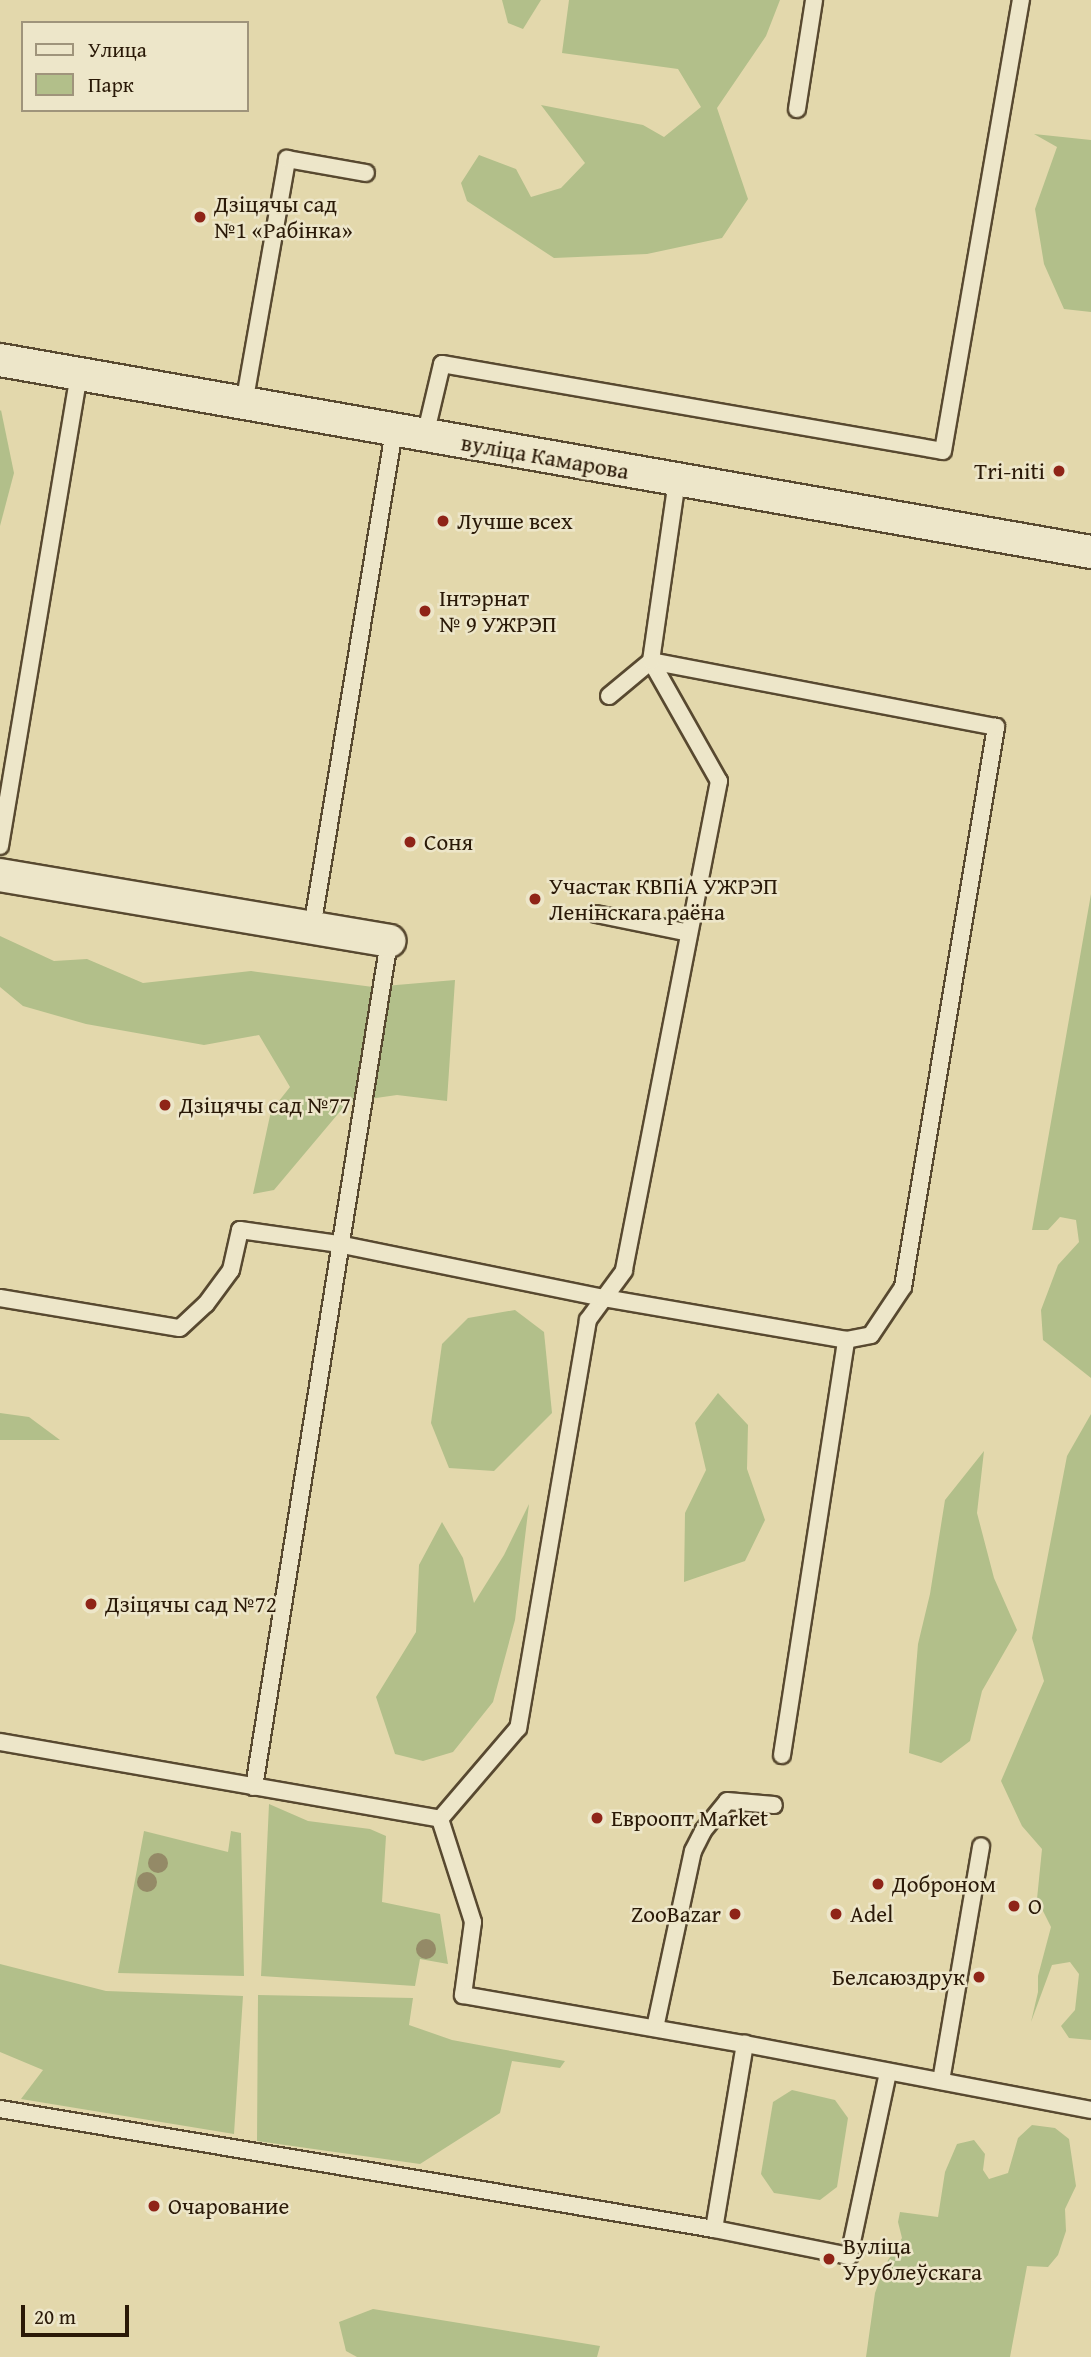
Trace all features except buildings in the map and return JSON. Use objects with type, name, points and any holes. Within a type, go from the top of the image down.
[{"type":"street","name":"вуліца Камарова","points":[[0,360],[1091,552]]},
{"type":"street","points":[[0,875],[389,941]]},
{"type":"lane","points":[[797,109],[814,0]]},
{"type":"lane","points":[[425,436],[442,364],[943,451],[1021,0]]},
{"type":"lane","points":[[244,404],[287,159],[366,173]]},
{"type":"lane","points":[[0,846],[79,375]]},
{"type":"lane","points":[[312,929],[394,431]]},
{"type":"lane","points":[[440,1819],[518,1728],[588,1320],[624,1270],[719,781],[651,661],[677,480]]},
{"type":"lane","points":[[609,696],[651,661]]},
{"type":"lane","points":[[0,1298],[180,1328],[206,1304],[231,1270],[240,1230],[338,1244],[604,1298],[846,1340],[871,1335],[903,1287],[996,727],[651,661]]},
{"type":"lane","points":[[596,914],[689,933]]},
{"type":"lane","points":[[254,1787],[338,1244],[389,941]]},
{"type":"lane","points":[[782,1755],[846,1340]]},
{"type":"lane","points":[[0,1742],[440,1819]]},
{"type":"lane","points":[[655,2028],[692,1851],[727,1801],[774,1805]]},
{"type":"lane","points":[[440,1819],[473,1922],[463,1995],[745,2044],[1091,2110]]},
{"type":"lane","points":[[941,2081],[981,1846]]},
{"type":"lane","points":[[714,2229],[745,2044]]},
{"type":"lane","points":[[0,2109],[714,2229],[849,2256],[888,2072]]},
{"type":"green space","points":[[502,0],[541,0],[523,29],[508,23]]},
{"type":"green space","points":[[569,0],[780,0],[766,36],[717,108],[748,199],[722,238],[647,254],[554,258],[467,201],[461,183],[479,155],[516,169],[531,197],[561,188],[585,163],[541,105],[643,125],[664,137],[701,107],[678,69],[562,53]]},
{"type":"green space","points":[[1034,134],[1091,140],[1091,312],[1064,309],[1044,264],[1035,209],[1057,147]]},
{"type":"green space","points":[[0,411],[14,473],[0,526]]},
{"type":"green space","points":[[1091,894],[1091,1378],[1043,1340],[1041,1310],[1058,1265],[1079,1242],[1076,1220],[1060,1217],[1048,1230],[1032,1230]]},
{"type":"green space","points":[[0,936],[54,961],[87,959],[143,983],[251,971],[373,987],[455,980],[447,1101],[397,1095],[348,1102],[274,1190],[253,1194],[271,1111],[290,1087],[259,1035],[204,1045],[86,1024],[23,1006],[0,987]]},
{"type":"green space","points":[[515,1310],[544,1332],[552,1413],[494,1471],[449,1468],[431,1423],[442,1344],[468,1318]]},
{"type":"green space","points":[[718,1393],[748,1425],[747,1469],[765,1520],[745,1561],[684,1582],[685,1513],[706,1470],[695,1423]]},
{"type":"green space","points":[[0,1413],[29,1417],[60,1440],[0,1440]]},
{"type":"green space","points":[[1091,1414],[1091,2040],[1069,2038],[1061,2026],[1075,2010],[1079,1974],[1070,1962],[1052,1965],[1031,2022],[1038,1992],[1038,1976],[1051,1927],[1037,1899],[1042,1849],[1022,1826],[1001,1781],[1044,1681],[1032,1638],[1067,1456]]},
{"type":"green space","points":[[984,1451],[977,1513],[994,1578],[1017,1630],[982,1691],[970,1741],[941,1763],[909,1753],[918,1644],[930,1594],[945,1500]]},
{"type":"green space","points":[[529,1504],[515,1620],[493,1702],[453,1752],[423,1761],[395,1754],[376,1697],[416,1632],[419,1565],[442,1522],[463,1558],[474,1603],[504,1555]]},
{"type":"green space","points":[[269,1804],[308,1821],[370,1829],[386,1836],[382,1902],[440,1914],[448,1964],[420,1959],[415,1986],[261,1976]]},
{"type":"green space","points":[[144,1831],[228,1852],[231,1831],[241,1833],[244,1976],[118,1973]]},
{"type":"green space","points":[[0,1964],[106,1991],[243,1996],[234,2134],[21,2099],[43,2070],[0,2052]]},
{"type":"green space","points":[[258,1995],[413,1998],[409,2025],[452,2040],[565,2061],[560,2068],[512,2061],[500,2113],[420,2164],[257,2141]]},
{"type":"green space","points":[[792,2090],[835,2100],[848,2118],[837,2187],[820,2200],[774,2193],[761,2174],[773,2102]]},
{"type":"green space","points":[[1032,2125],[1055,2128],[1069,2139],[1076,2186],[1065,2209],[1066,2231],[1058,2255],[1048,2267],[1027,2266],[1010,2357],[866,2357],[875,2293],[885,2265],[902,2238],[898,2222],[900,2212],[938,2217],[945,2172],[957,2144],[974,2140],[985,2154],[983,2170],[989,2179],[1008,2173],[1018,2138]]},
{"type":"green space","points":[[373,2309],[600,2346],[597,2357],[357,2357],[346,2351],[339,2322]]},
{"type":"place","name":"Дзіцячы сад №1 «Рабінка»","points":[[200,217]]},
{"type":"place","name":"Tri-niti","points":[[1059,471]]},
{"type":"place","name":"Лучше всех","points":[[443,521]]},
{"type":"place","name":"Інтэрнат № 9 УЖРЭП","points":[[425,611]]},
{"type":"place","name":"Соня","points":[[410,842]]},
{"type":"place","name":"Участак КВПіА УЖРЭП Ленінскага раёна","points":[[535,899]]},
{"type":"place","name":"Дзіцячы сад №77","points":[[165,1105]]},
{"type":"place","name":"Дзіцячы сад №72","points":[[91,1604]]},
{"type":"place","name":"Евроопт Market","points":[[597,1818]]},
{"type":"place","name":"Доброном","points":[[878,1884]]},
{"type":"place","name":"О","points":[[1014,1906]]},
{"type":"place","name":"ZooBazar","points":[[735,1914]]},
{"type":"place","name":"Adel","points":[[836,1914]]},
{"type":"place","name":"Белсаюздрук","points":[[979,1977]]},
{"type":"place","name":"Очарование","points":[[154,2206]]},
{"type":"place","name":"Вуліца Урублеўскага","points":[[829,2259]]}]
